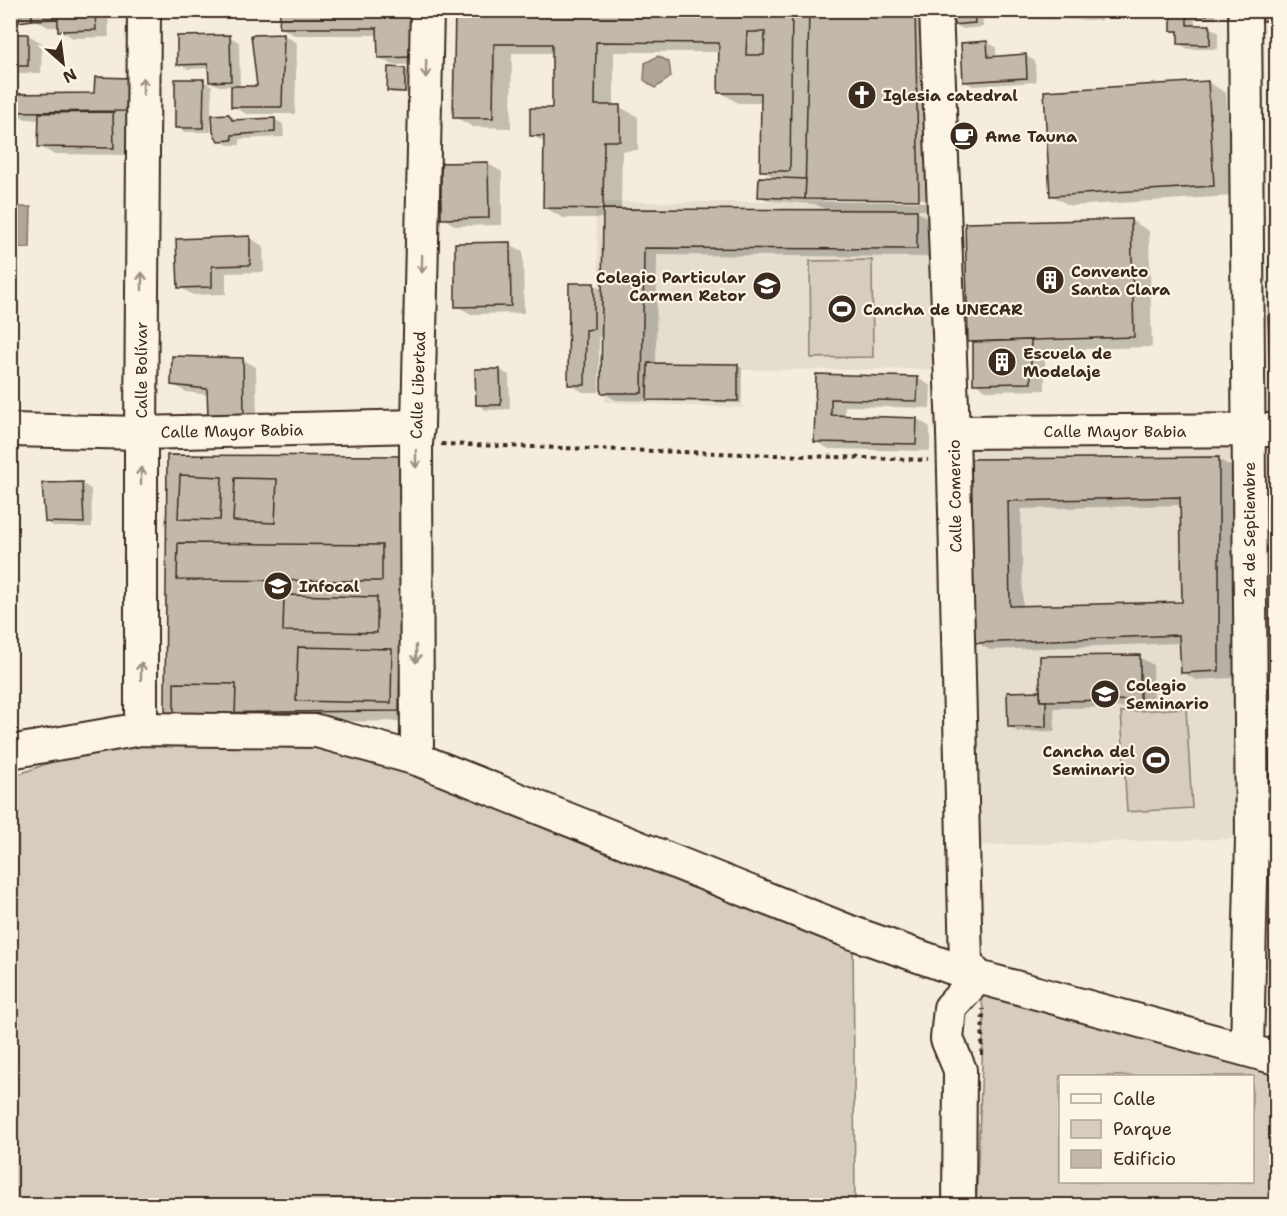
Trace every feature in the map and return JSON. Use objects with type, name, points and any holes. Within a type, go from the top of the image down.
[{"type":"street","name":"Calle Bolívar","points":[[141,729],[144,10]]},
{"type":"street","name":"Calle Libertad","points":[[417,759],[417,435],[427,10]]},
{"type":"street","name":"Calle Comercio","points":[[936,10],[953,446],[966,963],[978,977]]},
{"type":"street","name":"24 de Septiembre","points":[[1245,10],[1263,430],[1252,838],[1262,1053]]},
{"type":"street","name":"Calle Mayor Babia","points":[[10,430],[417,435]]},
{"type":"street","name":"Calle Mayor Babia","points":[[953,446],[1263,430]]},
{"type":"street","points":[[10,752],[141,729],[317,731],[417,759],[853,933],[978,977],[1262,1053]]},
{"type":"street","points":[[959,1206],[960,1070],[947,1039],[950,1008],[978,977]]},
{"type":"path","points":[[417,435],[953,446]]},
{"type":"shaded area","points":[[658,56],[669,62],[671,77],[655,88],[644,80],[645,63]]},
{"type":"shaded area","name":"Colegio Particular Carmen Retor","points":[[595,202],[933,202],[935,369],[741,370],[743,408],[605,402]]},
{"type":"shaded area","points":[[11,207],[31,207],[30,248],[11,247]]},
{"type":"shaded area","name":"Colegio Seminario","points":[[1249,430],[1252,838],[964,846],[953,432]]},
{"type":"green space","name":"Cancha de UNECAR","points":[[872,260],[873,357],[811,358],[810,261]]},
{"type":"green space","name":"Cancha del Seminario","points":[[1186,708],[1192,808],[1127,812],[1121,712]]},
{"type":"green space","points":[[141,729],[317,731],[853,933],[855,1205],[11,1206],[11,777]]},
{"type":"green space","points":[[978,977],[1276,1058],[1276,1205],[976,1206],[984,1016]]},
{"type":"building","points":[[18,10],[32,10],[32,20],[19,22]]},
{"type":"building","points":[[32,10],[95,10],[96,30],[58,31],[58,19],[32,20]]},
{"type":"building","points":[[414,10],[414,57],[378,58],[377,28],[279,28],[280,11]]},
{"type":"building","points":[[455,10],[792,10],[790,171],[760,171],[761,93],[718,93],[719,43],[596,42],[595,105],[620,105],[620,141],[604,141],[603,209],[543,208],[544,136],[530,136],[530,108],[552,108],[552,44],[494,44],[493,118],[453,118]],"holes":[[[747,32],[765,32],[764,55],[746,55]]]},
{"type":"building","name":"Iglesia catedral","points":[[809,10],[915,10],[919,200],[805,199]]},
{"type":"building","points":[[951,10],[974,10],[975,23],[952,25]]},
{"type":"building","points":[[996,10],[1089,10],[1089,12],[996,12]]},
{"type":"building","points":[[1171,10],[1207,10],[1207,15],[1187,15],[1187,25],[1210,25],[1210,45],[1178,44],[1178,31],[1171,31]]},
{"type":"building","points":[[1261,10],[1276,10],[1276,21],[1262,21]]},
{"type":"building","points":[[1273,21],[1276,21],[1276,65],[1275,65]]},
{"type":"building","points":[[10,34],[28,34],[28,66],[10,66]]},
{"type":"building","points":[[284,34],[282,107],[231,107],[231,86],[257,86],[251,35]]},
{"type":"building","points":[[230,35],[231,81],[209,82],[208,64],[177,65],[177,36]]},
{"type":"building","points":[[987,41],[988,57],[1026,54],[1027,78],[963,82],[961,43]]},
{"type":"building","points":[[388,67],[405,68],[405,92],[387,91]]},
{"type":"building","points":[[1273,72],[1276,72],[1276,140],[1272,140]]},
{"type":"building","points":[[95,77],[131,78],[131,111],[11,112],[10,94],[94,93]]},
{"type":"building","points":[[175,79],[204,79],[203,128],[175,128]]},
{"type":"building","points":[[1208,81],[1214,186],[1050,196],[1044,91]]},
{"type":"building","points":[[113,112],[114,148],[38,147],[39,113]]},
{"type":"building","points":[[229,114],[232,120],[275,118],[275,132],[232,135],[232,140],[218,141],[213,132],[212,115]]},
{"type":"building","points":[[1272,140],[1276,140],[1276,174],[1273,174]]},
{"type":"building","points":[[488,162],[489,218],[441,219],[441,163]]},
{"type":"building","points":[[1273,174],[1276,174],[1276,305],[1274,305]]},
{"type":"building","points":[[759,177],[806,179],[805,199],[758,197]]},
{"type":"building","points":[[603,209],[917,210],[917,249],[644,248],[642,393],[601,393]]},
{"type":"building","name":"Convento Santa Clara","points":[[1131,219],[1134,337],[968,342],[965,223]]},
{"type":"building","points":[[250,236],[250,265],[212,266],[212,287],[178,288],[176,239]]},
{"type":"building","points":[[510,242],[511,306],[455,307],[455,243]]},
{"type":"building","points":[[569,283],[594,283],[594,329],[586,330],[585,385],[568,385]]},
{"type":"building","points":[[1268,316],[1276,316],[1276,401],[1271,397]]},
{"type":"building","name":"Escuela de Modelaje","points":[[1031,340],[1031,383],[973,384],[973,342]]},
{"type":"building","points":[[172,356],[243,358],[244,415],[208,416],[207,389],[171,385]]},
{"type":"building","points":[[648,363],[738,364],[738,401],[647,400]]},
{"type":"building","points":[[475,369],[500,369],[501,405],[476,405]]},
{"type":"building","points":[[816,374],[918,377],[917,401],[831,399],[831,415],[917,418],[916,444],[814,442]]},
{"type":"building","name":"Infocal","points":[[167,455],[404,456],[399,711],[165,713]]},
{"type":"building","points":[[1219,457],[1219,671],[1181,673],[1179,635],[974,643],[971,459]],"holes":[[[1180,497],[1182,602],[1010,606],[1008,501]]]},
{"type":"building","points":[[180,475],[222,477],[220,520],[178,519]]},
{"type":"building","points":[[235,478],[277,479],[275,523],[233,521]]},
{"type":"building","points":[[82,482],[84,523],[45,522],[42,483]]},
{"type":"building","points":[[178,543],[382,545],[382,581],[177,580]]},
{"type":"building","points":[[284,595],[377,597],[377,633],[283,631]]},
{"type":"building","points":[[298,647],[392,649],[391,703],[296,701]]},
{"type":"building","points":[[1140,655],[1140,700],[1040,701],[1040,656]]},
{"type":"building","points":[[174,683],[236,684],[235,717],[174,716]]},
{"type":"building","points":[[1040,691],[1040,701],[1046,701],[1046,727],[1008,727],[1007,692]]},
{"type":"place","name":"Iglesia catedral","points":[[862,95]]},
{"type":"place","name":"Ame Tauna","points":[[964,136]]},
{"type":"place","name":"Convento Santa Clara","points":[[1050,280]]},
{"type":"place","name":"Colegio Particular Carmen Retor","points":[[767,286]]},
{"type":"place","name":"Cancha de UNECAR","points":[[842,309]]},
{"type":"place","name":"Escuela de Modelaje","points":[[1002,362]]},
{"type":"place","name":"Infocal","points":[[278,586]]},
{"type":"place","name":"Colegio Seminario","points":[[1105,694]]},
{"type":"place","name":"Cancha del Seminario","points":[[1156,760]]}]
